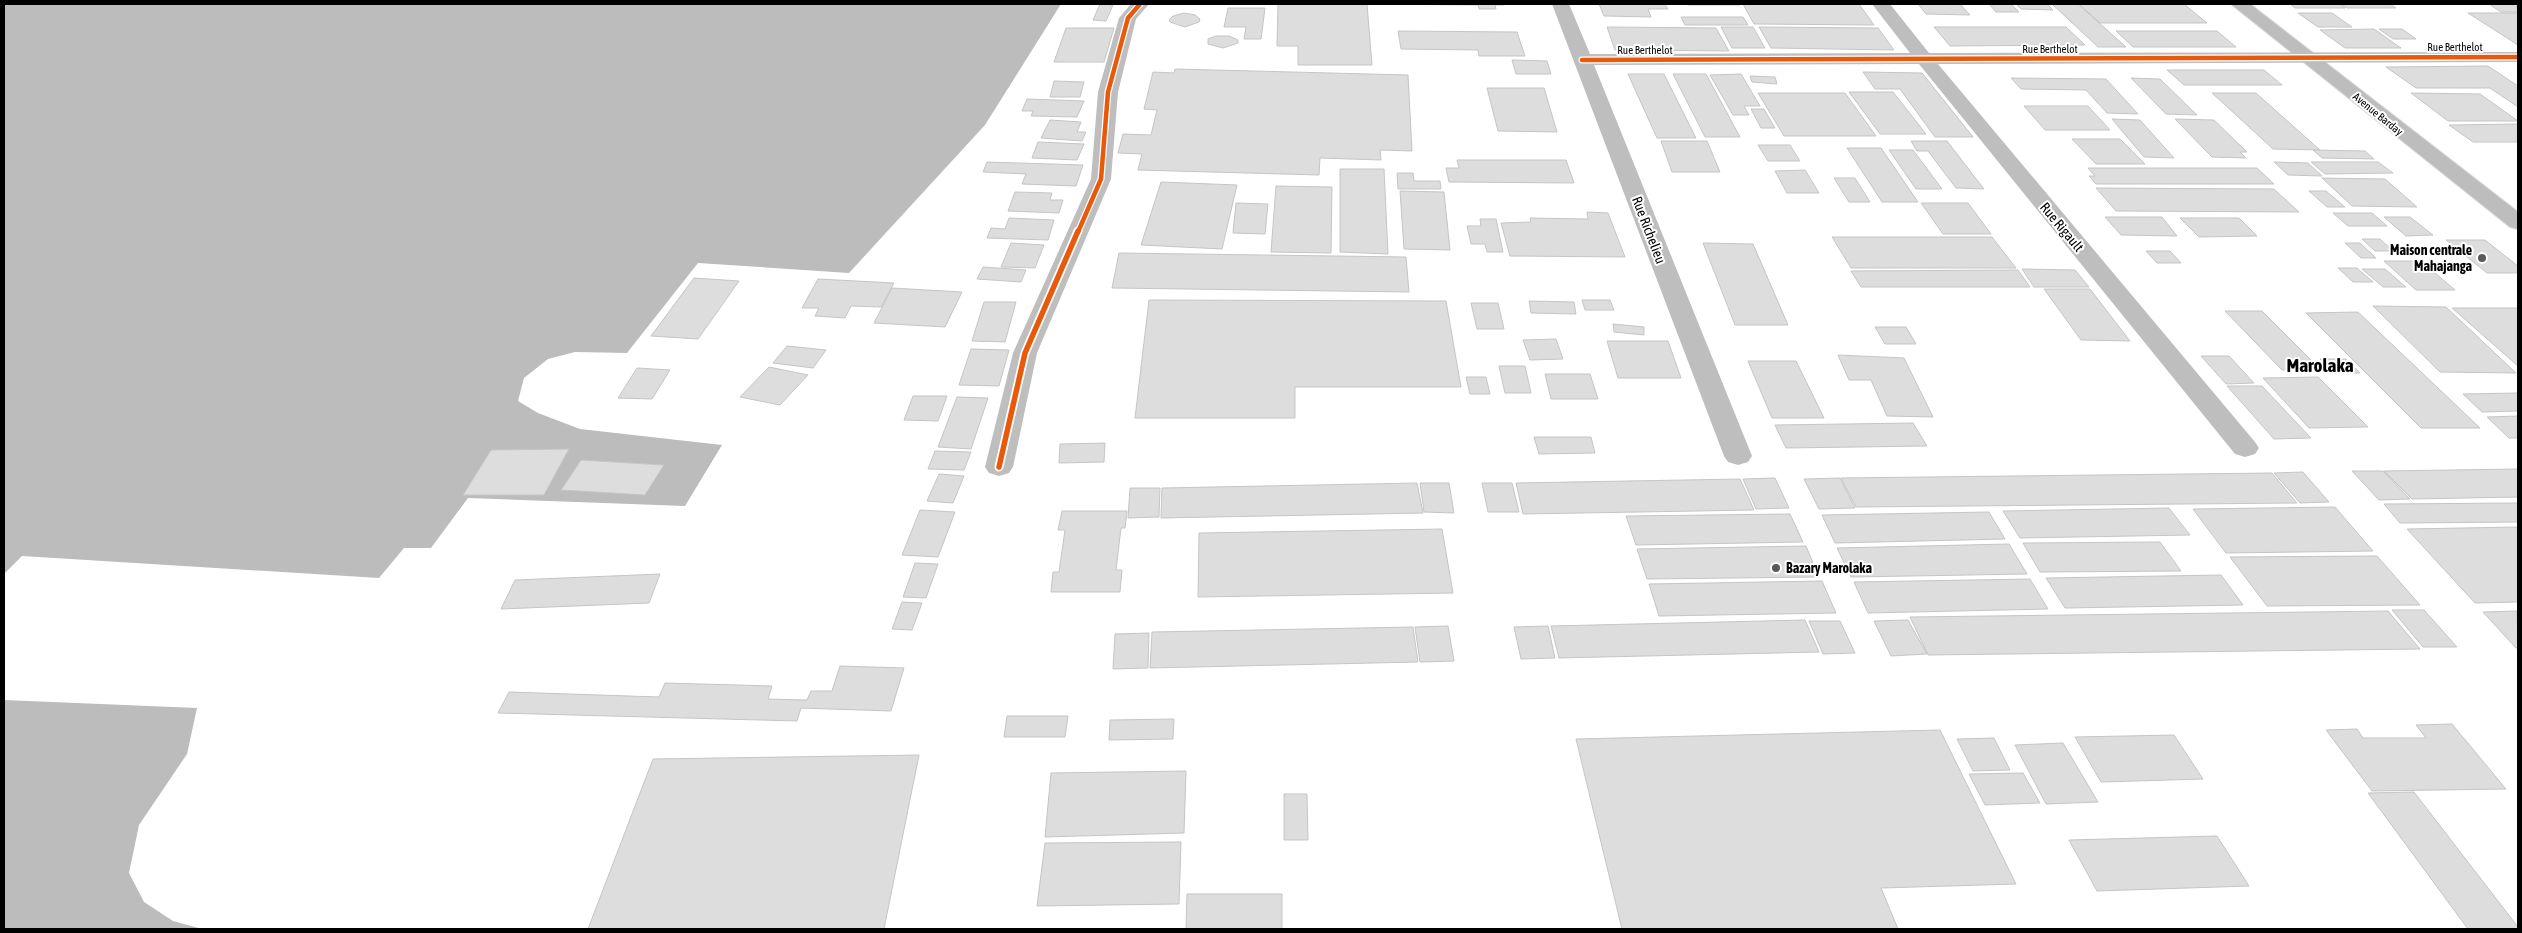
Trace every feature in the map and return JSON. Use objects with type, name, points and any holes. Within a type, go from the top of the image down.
[{"type":"main road","name":"Avenue Barday","points":[[2240,4],[2518,222]]},
{"type":"street","points":[[999,467],[1025,353],[1101,179],[1108,92],[1128,18],[1140,4]]},
{"type":"street","name":"Rue Richelieu","points":[[1561,4],[1738,456]]},
{"type":"street","name":"Rue Rigault","points":[[1881,4],[1924,59],[2245,448]]},
{"type":"street","name":"Rue Berthelot","points":[[1582,60],[2518,57]]},
{"type":"shaded area","points":[[4,4],[1061,4],[985,125],[849,273],[698,263],[627,353],[575,352],[548,359],[524,378],[518,401],[538,413],[580,429],[722,445],[685,506],[468,498],[431,548],[404,548],[379,578],[22,556],[4,574]]},
{"type":"shaded area","points":[[4,700],[197,708],[187,754],[139,825],[129,873],[144,902],[173,921],[202,929],[4,929]]},
{"type":"building","points":[[1100,4],[1113,5],[1106,21],[1093,20]]},
{"type":"building","points":[[1278,4],[1367,4],[1372,65],[1298,65],[1298,46],[1277,46]]},
{"type":"building","points":[[1367,4],[1504,5],[1495,5],[1496,9],[1479,9],[1478,5]]},
{"type":"building","points":[[1599,4],[1665,4],[1668,9],[1648,9],[1651,17],[1604,16]]},
{"type":"building","points":[[1739,4],[1740,5],[1688,5]]},
{"type":"building","points":[[1743,4],[1859,4],[1874,25],[1754,24]]},
{"type":"building","points":[[1918,4],[1960,4],[1970,15],[1926,14]]},
{"type":"building","points":[[1989,4],[2011,4],[2019,12],[1996,12]]},
{"type":"building","points":[[2016,4],[2047,4],[2053,10],[2021,9]]},
{"type":"building","points":[[2052,4],[2078,4],[2126,47],[2098,47]]},
{"type":"building","points":[[2079,4],[2184,4],[2207,23],[2100,23]]},
{"type":"building","points":[[2290,4],[2339,4],[2345,8],[2295,8]]},
{"type":"building","points":[[2341,4],[2390,4],[2396,8],[2347,8]]},
{"type":"building","points":[[2489,4],[2516,4],[2518,12],[2501,12]]},
{"type":"building","points":[[1228,8],[1265,8],[1261,39],[1244,39],[1246,27],[1224,27]]},
{"type":"building","points":[[1184,13],[1195,15],[1200,19],[1199,22],[1185,27],[1170,22],[1169,20],[1173,16]]},
{"type":"building","points":[[2298,13],[2332,13],[2352,27],[2318,27]]},
{"type":"building","points":[[2468,13],[2518,13],[2518,45]]},
{"type":"building","points":[[1681,17],[1743,17],[1748,25],[1685,25]]},
{"type":"building","points":[[1607,27],[1716,28],[1729,51],[1615,50]]},
{"type":"building","points":[[1721,27],[1753,27],[1765,48],[1732,48]]},
{"type":"building","points":[[1759,27],[1878,28],[1894,50],[1771,48]]},
{"type":"building","points":[[1934,27],[2066,27],[2085,45],[1950,46]]},
{"type":"building","points":[[1066,28],[1114,28],[1104,62],[1054,62]]},
{"type":"building","points":[[2374,29],[2401,48],[2345,48],[2320,30]]},
{"type":"building","points":[[2379,29],[2402,29],[2416,39],[2393,39]]},
{"type":"building","points":[[1398,31],[1517,32],[1525,56],[1479,56],[1478,50],[1401,49]]},
{"type":"building","points":[[2116,31],[2217,31],[2236,47],[2133,47]]},
{"type":"building","points":[[1216,36],[1229,36],[1238,40],[1238,43],[1223,48],[1208,44],[1208,39]]},
{"type":"building","points":[[1512,60],[1547,61],[1551,74],[1516,74]]},
{"type":"building","points":[[2488,66],[2518,86],[2518,107],[2490,88],[2416,88],[2386,67]]},
{"type":"building","points":[[1175,69],[1408,75],[1412,151],[1380,150],[1381,160],[1320,158],[1319,175],[1138,170],[1142,154],[1118,153],[1123,134],[1151,135],[1157,110],[1144,109],[1153,72],[1174,73]]},
{"type":"building","points":[[2167,70],[2264,70],[2282,85],[2184,85]]},
{"type":"building","points":[[1863,72],[1922,73],[1973,137],[1935,137],[1900,89],[1875,89]]},
{"type":"building","points":[[1628,74],[1664,74],[1696,138],[1657,138]]},
{"type":"building","points":[[1673,74],[1706,74],[1740,137],[1705,137]]},
{"type":"building","points":[[1741,74],[1760,106],[1744,106],[1749,115],[1733,115],[1710,75]]},
{"type":"building","points":[[1750,76],[1775,77],[1777,84],[1752,82]]},
{"type":"building","points":[[2011,78],[2106,79],[2138,114],[2107,113],[2086,90],[2021,89]]},
{"type":"building","points":[[2131,78],[2160,79],[2197,115],[2166,114]]},
{"type":"building","points":[[1054,81],[1084,82],[1080,97],[1050,97]]},
{"type":"building","points":[[1487,88],[1544,88],[1557,132],[1498,131]]},
{"type":"building","points":[[1849,92],[1893,92],[1926,134],[1880,134]]},
{"type":"building","points":[[1758,93],[1845,93],[1876,136],[1784,136]]},
{"type":"building","points":[[2212,93],[2256,93],[2320,150],[2273,149]]},
{"type":"building","points":[[2411,93],[2480,94],[2518,121],[2448,121]]},
{"type":"building","points":[[1027,99],[1084,101],[1077,117],[1031,116],[1033,111],[1022,111]]},
{"type":"building","points":[[2024,106],[2088,106],[2110,130],[2045,130]]},
{"type":"building","points":[[1751,109],[1764,109],[1775,128],[1761,128]]},
{"type":"building","points":[[2112,119],[2140,120],[2174,158],[2144,157]]},
{"type":"building","points":[[2175,119],[2214,120],[2247,152],[2240,152],[2246,158],[2212,157]]},
{"type":"building","points":[[1050,120],[1081,122],[1077,132],[1086,132],[1082,141],[1041,138]]},
{"type":"building","points":[[2518,124],[2518,142],[2473,142],[2449,125]]},
{"type":"building","points":[[2072,139],[2120,139],[2145,164],[2096,164]]},
{"type":"building","points":[[1661,141],[1707,141],[1720,172],[1672,172]]},
{"type":"building","points":[[1911,141],[1947,141],[1984,189],[1956,188],[1928,151],[1917,151]]},
{"type":"building","points":[[1038,142],[1084,144],[1077,160],[1032,158]]},
{"type":"building","points":[[1758,145],[1790,145],[1800,161],[1768,161]]},
{"type":"building","points":[[1847,148],[1881,148],[1918,202],[1882,202]]},
{"type":"building","points":[[1889,150],[1913,150],[1942,189],[1916,189]]},
{"type":"building","points":[[2313,150],[2365,151],[2374,159],[2322,158]]},
{"type":"building","points":[[1457,160],[1566,160],[1574,183],[1449,182],[1446,168],[1459,168]]},
{"type":"building","points":[[987,162],[1083,165],[1076,186],[1022,184],[1026,174],[983,172]]},
{"type":"building","points":[[2274,162],[2308,163],[2322,176],[2288,175]]},
{"type":"building","points":[[2311,162],[2378,162],[2393,173],[2325,174]]},
{"type":"building","points":[[2088,168],[2257,168],[2274,184],[2096,184],[2089,176],[2095,176]]},
{"type":"building","points":[[1340,169],[1384,169],[1388,254],[1340,252]]},
{"type":"building","points":[[1805,170],[1819,193],[1787,193],[1775,171]]},
{"type":"building","points":[[1397,173],[1413,173],[1414,181],[1440,181],[1441,189],[1398,189]]},
{"type":"building","points":[[1834,178],[1855,178],[1870,202],[1849,202]]},
{"type":"building","points":[[2322,178],[2385,179],[2417,207],[2352,206]]},
{"type":"building","points":[[1161,182],[1237,185],[1222,249],[1141,245]]},
{"type":"building","points":[[1276,186],[1332,187],[1331,253],[1271,252]]},
{"type":"building","points":[[2096,188],[2274,189],[2299,212],[2116,211]]},
{"type":"building","points":[[1400,191],[1444,192],[1450,250],[1404,249]]},
{"type":"building","points":[[2309,191],[2326,191],[2345,207],[2327,207]]},
{"type":"building","points":[[1015,192],[1052,193],[1050,200],[1063,200],[1059,213],[1008,211]]},
{"type":"building","points":[[1236,203],[1268,204],[1265,234],[1233,233]]},
{"type":"building","points":[[1921,203],[1968,203],[1991,234],[1943,234]]},
{"type":"building","points":[[1587,212],[1608,213],[1625,257],[1510,256],[1501,223],[1531,222],[1530,218],[1588,219]]},
{"type":"building","points":[[2333,213],[2372,213],[2387,226],[2348,226]]},
{"type":"building","points":[[2105,217],[2162,217],[2177,236],[2121,235]]},
{"type":"building","points":[[2384,217],[2410,217],[2433,235],[2406,236]]},
{"type":"building","points":[[1009,218],[1054,220],[1048,240],[987,238],[991,228],[1005,229]]},
{"type":"building","points":[[2180,218],[2239,218],[2257,236],[2199,237]]},
{"type":"building","points":[[1480,219],[1496,219],[1503,252],[1487,252],[1485,244],[1471,244],[1467,226],[1481,226]]},
{"type":"building","points":[[1832,237],[1992,237],[2016,268],[1851,268]]},
{"type":"building","points":[[2362,239],[2380,239],[2393,251],[2375,251]]},
{"type":"building","points":[[2446,240],[2485,240],[2518,266],[2518,273],[2487,273]]},
{"type":"building","points":[[1011,243],[1044,245],[1035,268],[1001,267]]},
{"type":"building","points":[[1703,243],[1753,244],[1788,325],[1735,325]]},
{"type":"building","points":[[2345,243],[2360,243],[2376,258],[2361,258]]},
{"type":"building","points":[[2146,251],[2170,251],[2181,263],[2157,263]]},
{"type":"building","points":[[1119,253],[1406,257],[1409,292],[1112,288]]},
{"type":"building","points":[[2384,261],[2421,261],[2455,290],[2416,290]]},
{"type":"building","points":[[983,267],[1026,270],[1021,282],[977,279]]},
{"type":"building","points":[[2338,268],[2357,268],[2373,282],[2353,282]]},
{"type":"building","points":[[2022,269],[2075,270],[2089,287],[2034,287]]},
{"type":"building","points":[[2362,269],[2385,269],[2406,287],[2383,287]]},
{"type":"building","points":[[2018,270],[2030,287],[1861,287],[1851,271]]},
{"type":"building","points":[[694,278],[739,281],[698,339],[651,336]]},
{"type":"building","points":[[818,279],[894,283],[881,307],[851,306],[845,318],[815,316],[819,308],[802,308]]},
{"type":"building","points":[[892,288],[962,292],[945,327],[874,323]]},
{"type":"building","points":[[2044,289],[2090,289],[2130,341],[2081,340]]},
{"type":"building","points":[[1149,300],[1446,301],[1461,387],[1295,387],[1295,418],[1135,418]]},
{"type":"building","points":[[1582,300],[1610,300],[1614,310],[1585,310]]},
{"type":"building","points":[[1529,301],[1574,302],[1576,314],[1531,313]]},
{"type":"building","points":[[984,302],[1016,302],[1005,342],[972,341]]},
{"type":"building","points":[[1471,303],[1498,303],[1504,329],[1477,329]]},
{"type":"building","points":[[2373,306],[2446,307],[2516,373],[2440,372]]},
{"type":"building","points":[[2452,308],[2518,308],[2518,366]]},
{"type":"building","points":[[2225,311],[2262,311],[2320,369],[2282,370]]},
{"type":"building","points":[[2358,312],[2480,428],[2421,428],[2306,313]]},
{"type":"building","points":[[1613,324],[1644,327],[1644,335],[1614,332]]},
{"type":"building","points":[[1875,327],[1906,327],[1916,344],[1885,344]]},
{"type":"building","points":[[1556,339],[1563,359],[1530,360],[1523,340]]},
{"type":"building","points":[[1607,341],[1668,341],[1681,378],[1618,378]]},
{"type":"building","points":[[787,346],[826,350],[813,368],[773,363]]},
{"type":"building","points":[[971,349],[1009,350],[999,386],[959,385]]},
{"type":"building","points":[[1838,355],[1904,358],[1933,417],[1887,416],[1871,380],[1849,380]]},
{"type":"building","points":[[2201,356],[2229,356],[2254,383],[2226,384]]},
{"type":"building","points":[[2320,359],[2346,359],[2360,373],[2334,373]]},
{"type":"building","points":[[1748,361],[1796,361],[1824,418],[1772,418]]},
{"type":"building","points":[[1499,366],[1525,366],[1531,393],[1505,393]]},
{"type":"building","points":[[769,367],[808,375],[780,405],[740,397]]},
{"type":"building","points":[[637,368],[670,370],[652,399],[618,398]]},
{"type":"building","points":[[1545,374],[1590,374],[1598,399],[1551,399]]},
{"type":"building","points":[[1466,377],[1486,377],[1490,394],[1470,394]]},
{"type":"building","points":[[2318,377],[2368,427],[2309,428],[2263,378]]},
{"type":"building","points":[[2227,386],[2262,386],[2311,438],[2274,439]]},
{"type":"building","points":[[2518,393],[2518,411],[2482,412],[2463,394]]},
{"type":"building","points":[[913,396],[947,396],[938,421],[904,420]]},
{"type":"building","points":[[957,397],[988,398],[971,449],[938,447]]},
{"type":"building","points":[[2518,416],[2518,438],[2509,438],[2487,417]]},
{"type":"building","points":[[1913,423],[1927,446],[1786,448],[1775,425]]},
{"type":"building","points":[[1534,437],[1591,437],[1595,453],[1539,454]]},
{"type":"building","points":[[1105,443],[1104,462],[1059,463],[1060,444]]},
{"type":"building","points":[[569,449],[544,495],[463,495],[491,450]]},
{"type":"building","points":[[935,451],[971,452],[964,470],[928,469]]},
{"type":"building","points":[[581,460],[664,465],[645,495],[561,490]]},
{"type":"building","points":[[2518,469],[2518,497],[2412,499],[2384,471]]},
{"type":"building","points":[[2352,471],[2383,471],[2410,499],[2379,500]]},
{"type":"building","points":[[2303,472],[2329,502],[2300,503],[2274,473]]},
{"type":"building","points":[[2272,473],[2297,503],[1856,507],[1841,478]]},
{"type":"building","points":[[939,474],[964,476],[953,503],[927,501]]},
{"type":"building","points":[[1775,478],[1789,508],[1756,509],[1743,479]]},
{"type":"building","points":[[1840,478],[1855,508],[1819,509],[1804,479]]},
{"type":"building","points":[[1740,479],[1754,510],[1523,514],[1516,483]]},
{"type":"building","points":[[1417,483],[1423,513],[1161,518],[1162,488]]},
{"type":"building","points":[[1420,483],[1449,483],[1454,513],[1424,512]]},
{"type":"building","points":[[1482,483],[1512,483],[1519,512],[1488,512]]},
{"type":"building","points":[[1130,488],[1160,488],[1159,517],[1128,518]]},
{"type":"building","points":[[2518,503],[2518,522],[2400,523],[2384,504]]},
{"type":"building","points":[[2335,507],[2373,551],[2226,553],[2193,509]]},
{"type":"building","points":[[2169,508],[2190,535],[2020,538],[2003,511]]},
{"type":"building","points":[[920,510],[955,512],[938,557],[902,555]]},
{"type":"building","points":[[1062,511],[1127,511],[1125,528],[1121,528],[1116,570],[1122,570],[1120,592],[1051,592],[1053,572],[1059,572],[1065,530],[1058,530]]},
{"type":"building","points":[[1989,512],[2005,539],[1835,543],[1822,515]]},
{"type":"building","points":[[1790,514],[1803,542],[1636,545],[1626,516]]},
{"type":"building","points":[[2518,527],[2518,602],[2475,603],[2407,529]]},
{"type":"building","points":[[1442,529],[1453,593],[1198,597],[1199,533]]},
{"type":"building","points":[[2160,542],[2181,571],[2040,572],[2023,543]]},
{"type":"building","points":[[2009,544],[2027,574],[1851,577],[1837,548]]},
{"type":"building","points":[[1806,546],[1819,577],[1647,579],[1637,549]]},
{"type":"building","points":[[2377,556],[2420,605],[2267,606],[2230,557]]},
{"type":"building","points":[[915,563],[938,564],[926,598],[903,597]]},
{"type":"building","points":[[660,574],[649,603],[501,609],[515,580]]},
{"type":"building","points":[[2221,575],[2243,605],[2065,608],[2046,578]]},
{"type":"building","points":[[2030,579],[2048,609],[1868,613],[1854,582]]},
{"type":"building","points":[[1822,581],[1836,613],[1659,616],[1649,584]]},
{"type":"building","points":[[902,602],[922,603],[912,630],[892,629]]},
{"type":"building","points":[[2392,610],[2424,610],[2457,647],[2423,647]]},
{"type":"building","points":[[2388,611],[2420,649],[1928,655],[1910,617]]},
{"type":"building","points":[[2517,611],[2518,648],[2516,648],[2483,612]]},
{"type":"building","points":[[1805,620],[1819,652],[1559,658],[1551,626]]},
{"type":"building","points":[[1908,620],[1927,654],[1891,656],[1874,621]]},
{"type":"building","points":[[1809,621],[1840,621],[1855,653],[1823,654]]},
{"type":"building","points":[[1448,626],[1454,661],[1420,662],[1415,627]]},
{"type":"building","points":[[1548,626],[1555,658],[1521,659],[1514,627]]},
{"type":"building","points":[[1413,627],[1418,662],[1150,668],[1152,632]]},
{"type":"building","points":[[1149,633],[1148,668],[1113,669],[1115,634]]},
{"type":"building","points":[[840,666],[904,668],[891,711],[801,708],[797,721],[498,713],[509,692],[659,697],[665,683],[772,686],[768,699],[807,700],[811,691],[832,691]]},
{"type":"building","points":[[1007,716],[1068,716],[1065,737],[1004,737]]},
{"type":"building","points":[[1174,719],[1173,739],[1109,740],[1110,720]]},
{"type":"building","points":[[2452,724],[2506,789],[2372,791],[2326,730],[2357,729],[2363,738],[2426,738],[2416,725]]},
{"type":"building","points":[[1940,730],[2016,884],[1881,888],[1898,929],[1622,929],[1576,739]]},
{"type":"building","points":[[2174,735],[2203,779],[2101,782],[2075,737]]},
{"type":"building","points":[[1994,738],[2010,770],[1973,771],[1957,739]]},
{"type":"building","points":[[2063,743],[2098,802],[2046,804],[2015,745]]},
{"type":"building","points":[[919,755],[884,929],[588,929],[653,759]]},
{"type":"building","points":[[1186,771],[1184,833],[1045,837],[1051,773]]},
{"type":"building","points":[[2023,773],[2040,803],[1985,805],[1969,774]]},
{"type":"building","points":[[2414,792],[2518,929],[2468,929],[2368,793]]},
{"type":"building","points":[[1284,794],[1307,794],[1308,840],[1284,840]]},
{"type":"building","points":[[2217,836],[2249,886],[2097,891],[2069,840]]},
{"type":"building","points":[[1181,842],[1179,904],[1037,906],[1045,843]]},
{"type":"building","points":[[1187,894],[1282,894],[1282,929],[1186,929]]},
{"type":"cycle path","points":[[999,467],[1025,353],[1101,179],[1108,92],[1128,18],[1140,4]]},
{"type":"cycle path","points":[[1582,60],[2518,57]]},
{"type":"place","name":"Maison centrale Mahajanga","points":[[2482,258]]},
{"type":"place","name":"Bazary Marolaka","points":[[1776,568]]},
{"type":"district","name":"Marolaka","points":[[2320,365]]}]
